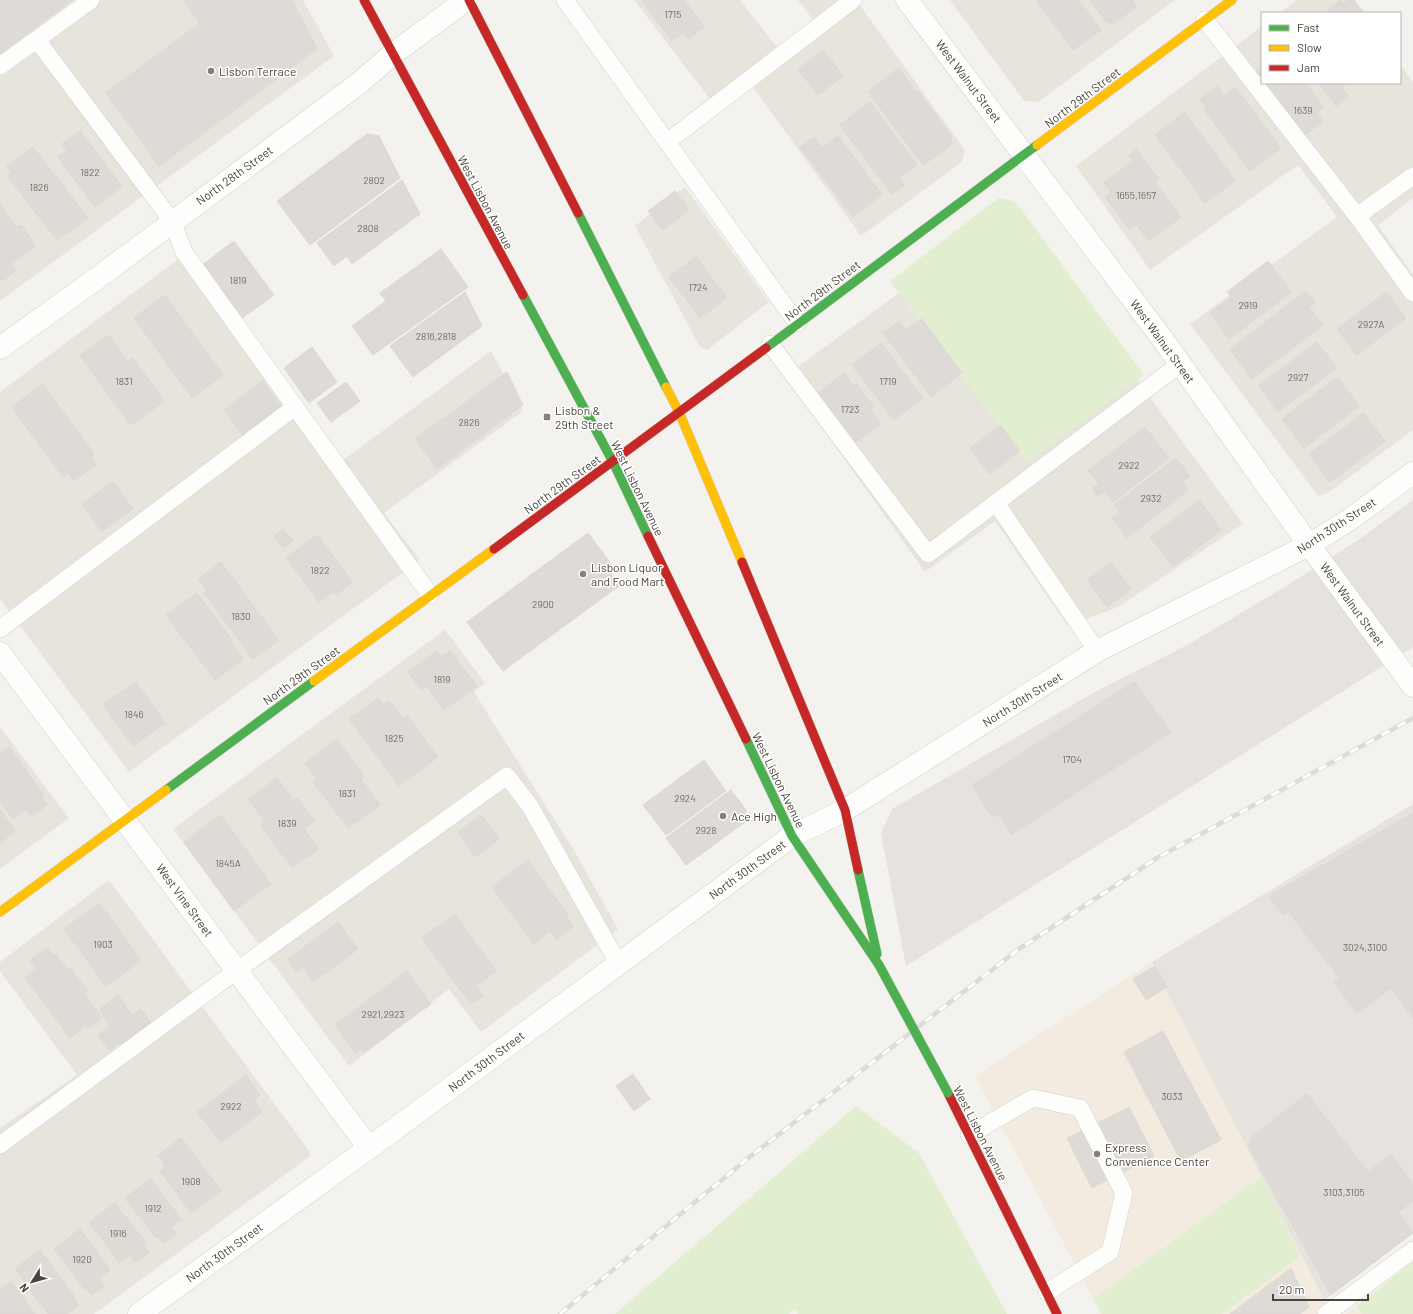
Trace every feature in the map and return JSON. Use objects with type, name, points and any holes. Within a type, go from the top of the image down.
[{"type":"main road","name":"West Lisbon Avenue","points":[[364,0],[613,462],[792,836],[879,965],[948,1093],[1057,1314]]},
{"type":"main road","name":"West Lisbon Avenue","points":[[468,0],[679,412],[845,810],[879,965]]},
{"type":"main road","name":"North 29th Street","points":[[0,912],[125,818],[613,462],[797,323],[1232,0]]},
{"type":"street","name":"North 28th Street","points":[[0,348],[96,279],[358,84],[393,54],[468,0]]},
{"type":"street","name":"West Walnut Street","points":[[907,0],[1025,155],[1180,364],[1411,684]]},
{"type":"street","name":"North 30th Street","points":[[139,1314],[369,1148],[792,836],[845,810],[1097,651],[1310,545],[1349,520],[1413,473]]},
{"type":"street","name":"West Vine Street","points":[[0,653],[125,818],[236,971],[369,1148]]},
{"type":"lane","points":[[0,66],[91,0]]},
{"type":"lane","points":[[565,0],[797,323]]},
{"type":"lane","points":[[667,142],[853,0]]},
{"type":"lane","points":[[1205,20],[1357,216],[1413,293]]},
{"type":"lane","points":[[37,40],[172,221],[184,252],[430,595]]},
{"type":"lane","points":[[1357,216],[1413,176]]},
{"type":"lane","points":[[770,344],[928,554],[1180,364]]},
{"type":"lane","points":[[0,629],[295,407]]},
{"type":"lane","points":[[996,503],[1097,651]]},
{"type":"lane","points":[[0,1145],[236,971],[507,776],[530,806],[618,963]]},
{"type":"lane","points":[[969,1135],[1033,1098],[1080,1108],[1124,1193],[1110,1252],[1046,1292]]},
{"type":"lane","points":[[1326,1314],[1413,1250]]},
{"type":"shaded area","points":[[75,0],[303,0],[334,56],[0,301],[0,54]]},
{"type":"shaded area","points":[[634,0],[740,0],[777,47],[814,21],[798,0],[856,0],[965,150],[962,162],[861,236],[753,87],[710,99]]},
{"type":"shaded area","points":[[950,0],[1175,0],[1038,102],[1024,101]]},
{"type":"shaded area","points":[[1297,0],[1354,0],[1362,12],[1281,12]]},
{"type":"shaded area","points":[[1261,27],[1261,84],[1401,84],[1401,65],[1413,82],[1413,198],[1378,225],[1413,275],[1413,430],[1328,493],[1318,496],[1190,324],[1337,217],[1298,165],[1150,270],[1076,166]]},
{"type":"shaded area","points":[[685,187],[769,302],[707,350],[700,347],[635,226]]},
{"type":"shaded area","points":[[189,251],[342,461],[491,351],[523,411],[384,513],[420,560],[129,772],[0,599],[0,392]]},
{"type":"shaded area","points":[[899,293],[1027,462],[1137,380],[1243,524],[1118,607],[1068,626],[995,521],[925,572],[785,376]]},
{"type":"shaded area","points":[[1413,500],[1413,647],[906,966],[881,833],[892,809],[1093,693],[1191,643],[1283,588],[1361,538]]},
{"type":"shaded area","points":[[445,630],[485,683],[474,692],[575,852],[618,929],[481,1032],[449,989],[349,1066],[173,829]]},
{"type":"shaded area","points":[[0,727],[69,818],[0,869]]},
{"type":"shaded area","points":[[1413,804],[1413,1233],[1324,1300],[1152,962]]},
{"type":"shaded area","points":[[109,880],[310,1152],[309,1157],[94,1314],[0,1314],[0,1128],[77,1075],[0,971],[0,962]]},
{"type":"shaded area","points":[[1152,962],[1261,1177],[1093,1299],[975,1076]]},
{"type":"shaded area","points":[[1301,1256],[1333,1314],[1222,1314]]},
{"type":"shaded area","points":[[1356,1306],[1362,1314],[1346,1314]]},
{"type":"green space","points":[[999,198],[1013,201],[1018,205],[1144,375],[1027,462],[890,281]]},
{"type":"green space","points":[[856,1106],[919,1153],[1007,1314],[798,1314],[795,1308],[789,1314],[615,1314]]},
{"type":"green space","points":[[1261,1177],[1301,1256],[1222,1314],[1101,1314],[1093,1299]]},
{"type":"green space","points":[[1413,1262],[1413,1314],[1362,1314],[1356,1306]]},
{"type":"building","points":[[0,0],[73,0],[0,54]]},
{"type":"building","name":"Lisbon Terrace","points":[[183,0],[292,0],[317,49],[159,166],[106,93],[200,23]]},
{"type":"building","points":[[641,0],[684,0],[704,27],[688,39],[683,33],[672,41]]},
{"type":"building","points":[[1036,0],[1079,0],[1101,30],[1073,50]]},
{"type":"building","points":[[1090,0],[1133,0],[1136,7],[1112,25],[1109,21],[1107,23]]},
{"type":"building","points":[[1340,0],[1342,4],[1348,0],[1354,0],[1363,12],[1328,12],[1327,10]]},
{"type":"building","points":[[823,50],[843,76],[818,95],[798,69]]},
{"type":"building","points":[[1261,67],[1261,78],[1256,71]]},
{"type":"building","points":[[899,68],[951,136],[952,142],[949,147],[923,165],[868,92]]},
{"type":"building","points":[[1266,84],[1307,84],[1324,108],[1317,113],[1323,121],[1304,136]]},
{"type":"building","points":[[1320,84],[1346,84],[1342,87],[1349,96],[1336,106]]},
{"type":"building","points":[[1217,86],[1224,96],[1235,87],[1281,148],[1250,171],[1204,110],[1207,108],[1200,99]]},
{"type":"building","points":[[870,102],[917,165],[899,178],[904,185],[892,194],[840,125]]},
{"type":"building","points":[[1185,112],[1235,181],[1205,203],[1155,135]]},
{"type":"building","points":[[80,131],[122,187],[95,207],[58,157],[67,151],[62,144]]},
{"type":"building","points":[[367,134],[379,136],[400,178],[310,245],[277,201]]},
{"type":"building","points":[[838,136],[882,195],[853,217],[800,147],[814,137],[822,148]]},
{"type":"building","points":[[33,147],[88,218],[57,240],[7,176],[11,173],[7,166]]},
{"type":"building","points":[[1136,149],[1159,179],[1155,182],[1181,217],[1149,241],[1136,224],[1129,229],[1105,197],[1111,192],[1104,183],[1133,161],[1129,155]]},
{"type":"building","points":[[402,180],[420,214],[352,264],[347,256],[334,266],[317,243]]},
{"type":"building","points":[[675,191],[689,210],[663,230],[648,211]]},
{"type":"building","points":[[0,204],[17,227],[21,225],[36,246],[11,264],[16,271],[2,281],[0,279]]},
{"type":"building","points":[[234,241],[274,295],[241,319],[202,265]]},
{"type":"building","points":[[441,249],[468,287],[373,355],[352,326],[386,301],[380,293]]},
{"type":"building","points":[[696,257],[727,298],[700,318],[669,277]]},
{"type":"building","points":[[1268,261],[1292,292],[1229,339],[1210,313],[1231,297],[1227,292]]},
{"type":"building","points":[[1306,291],[1315,303],[1309,307],[1323,325],[1252,379],[1230,349]]},
{"type":"building","points":[[465,292],[482,326],[413,377],[390,346]]},
{"type":"building","points":[[1386,292],[1406,318],[1357,355],[1337,329]]},
{"type":"building","points":[[165,295],[223,375],[192,398],[134,318]]},
{"type":"building","points":[[922,319],[962,373],[931,397],[883,333],[899,321],[906,330]]},
{"type":"building","points":[[109,335],[128,362],[133,358],[164,401],[131,425],[80,356]]},
{"type":"building","points":[[1317,342],[1337,368],[1278,412],[1259,385]]},
{"type":"building","points":[[881,343],[923,398],[894,420],[852,365]]},
{"type":"building","points":[[312,347],[337,382],[309,403],[284,368]]},
{"type":"building","points":[[507,372],[523,405],[437,469],[415,439]]},
{"type":"building","points":[[844,373],[854,386],[857,384],[874,407],[870,410],[881,424],[854,443],[817,394]]},
{"type":"building","points":[[1338,377],[1359,406],[1304,448],[1282,419]]},
{"type":"building","points":[[263,381],[281,407],[243,435],[224,410]]},
{"type":"building","points":[[346,382],[360,401],[331,422],[317,403]]},
{"type":"building","points":[[43,384],[94,454],[90,457],[96,465],[74,481],[68,473],[63,477],[12,407]]},
{"type":"building","points":[[1363,413],[1385,441],[1330,482],[1309,454]]},
{"type":"building","points":[[1000,425],[1020,451],[989,474],[970,448]]},
{"type":"building","points":[[1145,427],[1169,458],[1113,502],[1105,491],[1097,496],[1092,489],[1099,484],[1088,471]]},
{"type":"building","points":[[1176,458],[1190,476],[1182,482],[1189,490],[1127,538],[1112,518],[1120,512],[1114,505]]},
{"type":"building","points":[[113,482],[133,509],[102,532],[82,504]]},
{"type":"building","points":[[1199,500],[1221,530],[1173,567],[1150,537]]},
{"type":"building","points":[[283,529],[293,541],[283,548],[274,536]]},
{"type":"building","points":[[588,533],[612,565],[607,568],[619,586],[503,671],[467,622]]},
{"type":"building","points":[[317,535],[353,582],[336,595],[334,591],[319,602],[286,558]]},
{"type":"building","points":[[221,562],[279,640],[253,659],[204,593],[207,591],[198,579]]},
{"type":"building","points":[[1111,562],[1131,589],[1107,607],[1087,580]]},
{"type":"building","points":[[197,593],[232,640],[230,641],[243,659],[215,680],[166,615]]},
{"type":"building","points":[[437,651],[441,657],[450,651],[477,686],[444,710],[426,686],[421,690],[408,672]]},
{"type":"building","points":[[136,682],[165,723],[133,746],[103,705]]},
{"type":"building","points":[[1134,682],[1171,732],[1012,834],[1001,817],[990,814],[972,785]]},
{"type":"building","points":[[378,698],[383,705],[389,700],[403,718],[407,715],[438,757],[399,786],[349,719]]},
{"type":"building","points":[[337,739],[364,776],[361,779],[380,805],[348,828],[313,782],[317,779],[305,763]]},
{"type":"building","points":[[9,747],[43,794],[41,796],[47,805],[31,816],[26,809],[13,819],[0,801],[0,754]]},
{"type":"building","points":[[704,760],[726,791],[666,835],[643,805]]},
{"type":"building","points":[[277,778],[294,801],[297,798],[315,821],[304,829],[318,849],[292,868],[260,825],[264,821],[248,799]]},
{"type":"building","points":[[731,790],[746,810],[745,822],[686,865],[666,838]]},
{"type":"building","points":[[0,810],[16,831],[0,843]]},
{"type":"building","points":[[1413,813],[1413,1018],[1391,988],[1357,1013],[1334,982],[1340,979],[1289,912],[1283,915],[1269,896]]},
{"type":"building","points":[[221,815],[271,884],[234,911],[184,842]]},
{"type":"building","points":[[481,815],[499,839],[475,857],[458,832]]},
{"type":"building","points":[[528,860],[568,915],[566,917],[573,927],[556,940],[550,931],[534,944],[492,887]]},
{"type":"building","points":[[99,903],[141,960],[106,986],[64,929]]},
{"type":"building","points":[[455,914],[496,971],[476,986],[483,996],[471,1004],[422,938]]},
{"type":"building","points":[[338,922],[358,949],[313,982],[303,967],[297,972],[288,959]]},
{"type":"building","points":[[47,948],[53,956],[56,954],[67,970],[70,968],[88,991],[84,994],[100,1015],[99,1016],[101,1019],[88,1029],[85,1026],[70,1038],[25,978],[37,969],[30,960]]},
{"type":"building","points":[[1155,966],[1167,987],[1146,1000],[1133,979]]},
{"type":"building","points":[[407,971],[431,1004],[364,1052],[362,1049],[356,1054],[335,1025]]},
{"type":"building","points":[[118,995],[132,1015],[141,1009],[152,1024],[121,1046],[119,1043],[109,1050],[98,1035],[110,1026],[99,1010]]},
{"type":"building","points":[[1163,1031],[1221,1140],[1181,1161],[1124,1052]]},
{"type":"building","points":[[633,1074],[650,1099],[634,1111],[616,1086]]},
{"type":"building","points":[[246,1075],[260,1095],[254,1100],[262,1112],[221,1143],[197,1112]]},
{"type":"building","points":[[1307,1094],[1368,1172],[1391,1154],[1413,1184],[1413,1201],[1398,1212],[1413,1233],[1331,1295],[1249,1147],[1253,1136]]},
{"type":"building","points":[[1129,1107],[1154,1156],[1092,1188],[1067,1138]]},
{"type":"building","points":[[181,1138],[221,1191],[191,1213],[160,1171],[166,1166],[158,1155]]},
{"type":"building","points":[[151,1179],[181,1219],[171,1227],[177,1234],[164,1244],[158,1237],[156,1238],[125,1198]]},
{"type":"building","points":[[115,1203],[146,1243],[143,1245],[149,1253],[136,1263],[130,1255],[120,1263],[89,1222]]},
{"type":"building","points":[[80,1229],[110,1270],[99,1278],[105,1286],[92,1295],[86,1288],[84,1289],[54,1249]]},
{"type":"building","points":[[40,1250],[75,1297],[73,1298],[79,1306],[67,1314],[48,1314],[15,1269]]},
{"type":"building","points":[[1291,1268],[1309,1307],[1300,1314],[1230,1314]]},
{"type":"building","points":[[11,1281],[35,1314],[0,1314],[0,1289]]},
{"type":"railway","points":[[560,1314],[747,1159],[1019,949],[1157,858],[1413,718]]},
{"type":"traffic: fast","points":[[766,348],[1037,145]]},
{"type":"traffic: fast","points":[[578,213],[666,387]]},
{"type":"traffic: fast","points":[[523,295],[613,462],[648,536]]},
{"type":"traffic: fast","points":[[166,790],[314,681]]},
{"type":"traffic: fast","points":[[746,739],[792,836],[879,965]]},
{"type":"traffic: fast","points":[[858,870],[877,954]]},
{"type":"traffic: fast","points":[[879,965],[948,1093]]},
{"type":"traffic: slow","points":[[1037,145],[1232,0]]},
{"type":"traffic: slow","points":[[666,387],[679,412],[742,562]]},
{"type":"traffic: slow","points":[[314,681],[494,549]]},
{"type":"traffic: slow","points":[[0,912],[166,790]]},
{"type":"traffic: jam","points":[[364,0],[523,295]]},
{"type":"traffic: jam","points":[[469,0],[578,213]]},
{"type":"traffic: jam","points":[[494,549],[766,348]]},
{"type":"traffic: jam","points":[[648,536],[746,739]]},
{"type":"traffic: jam","points":[[742,562],[845,810],[858,870]]},
{"type":"traffic: jam","points":[[948,1093],[1057,1314]]},
{"type":"place","name":"Lisbon Terrace","points":[[211,71]]},
{"type":"place","name":"Lisbon & 29th Street","points":[[547,417]]},
{"type":"place","name":"Lisbon Liquor and Food Mart","points":[[583,574]]},
{"type":"place","name":"Ace High","points":[[723,816]]},
{"type":"place","name":"Express Convenience Center","points":[[1097,1154]]}]
